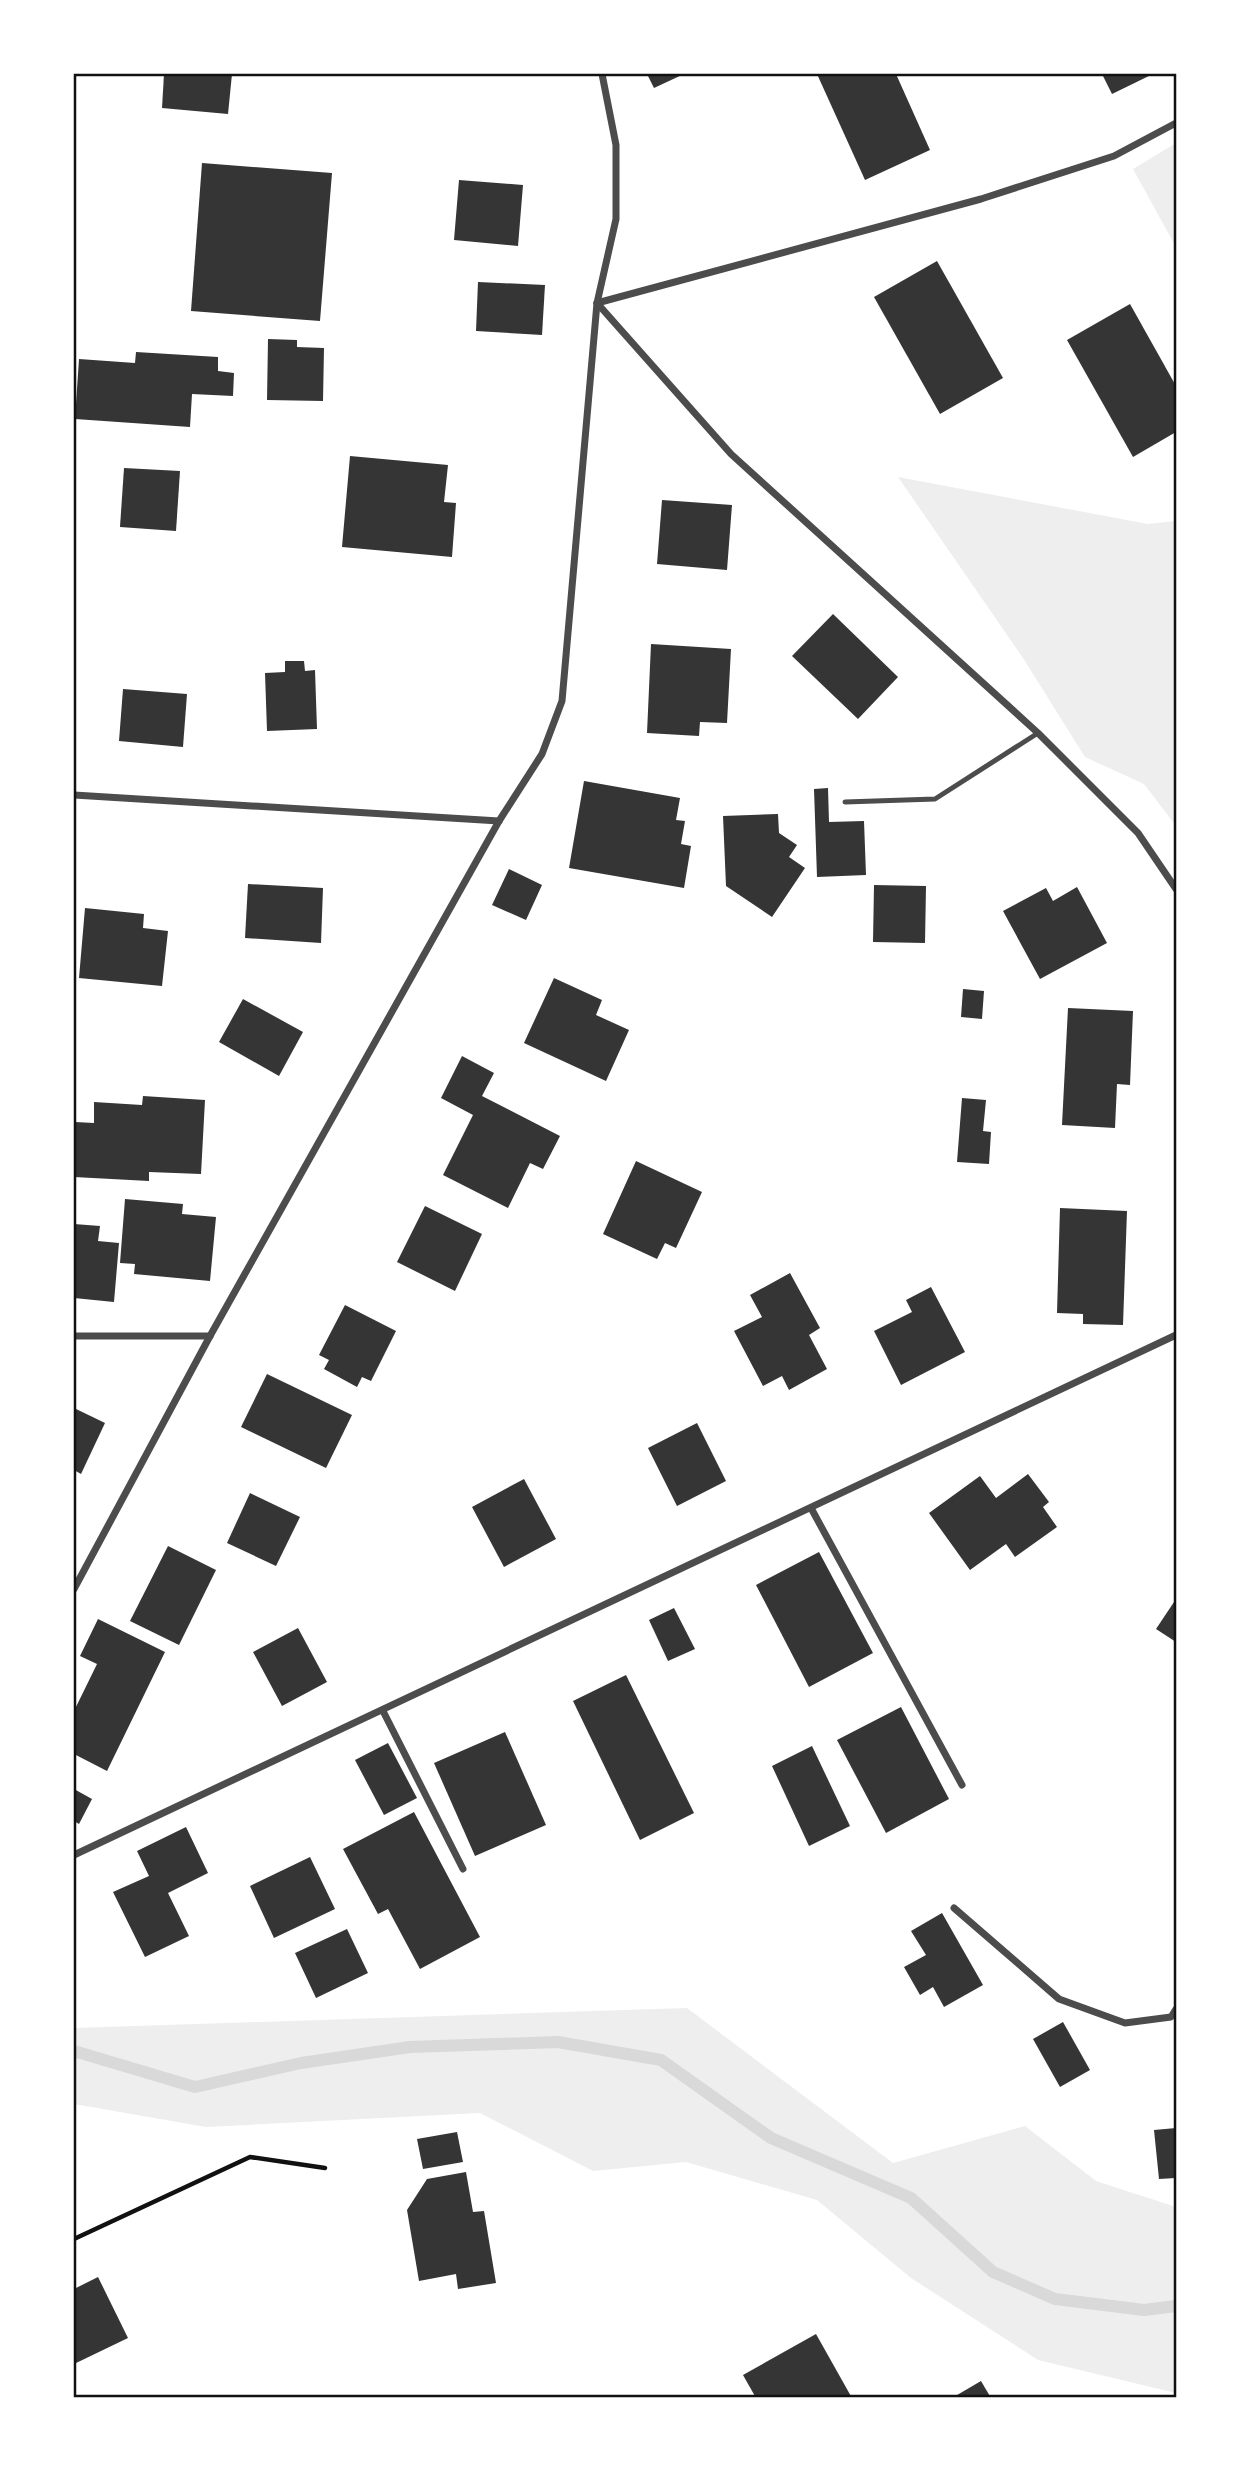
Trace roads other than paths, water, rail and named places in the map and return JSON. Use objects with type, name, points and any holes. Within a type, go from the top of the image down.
[{"type":"street","points":[[74,1589],[211,1336],[499,821],[542,754],[562,701],[597,303],[616,219],[616,145],[602,74]]},
{"type":"street","points":[[597,303],[981,199],[1114,156],[1177,123]]},
{"type":"street","points":[[597,303],[731,454],[1038,733],[1139,833],[1177,890]]},
{"type":"street","points":[[74,795],[499,821]]},
{"type":"street","points":[[74,1855],[1177,1335]]},
{"type":"street","points":[[74,1336],[211,1336]]},
{"type":"street","points":[[811,1508],[962,1785]]},
{"type":"street","points":[[383,1711],[463,1869]]},
{"type":"street","points":[[954,1908],[1059,1999],[1125,2023],[1171,2017],[1177,2009]]},
{"type":"lane","points":[[845,802],[935,799],[1038,733]]},
{"type":"waterway","points":[[74,2051],[195,2087],[301,2063],[410,2047],[558,2042],[661,2060],[771,2138],[911,2198],[993,2272],[1055,2299],[1144,2310],[1176,2306]]}]
